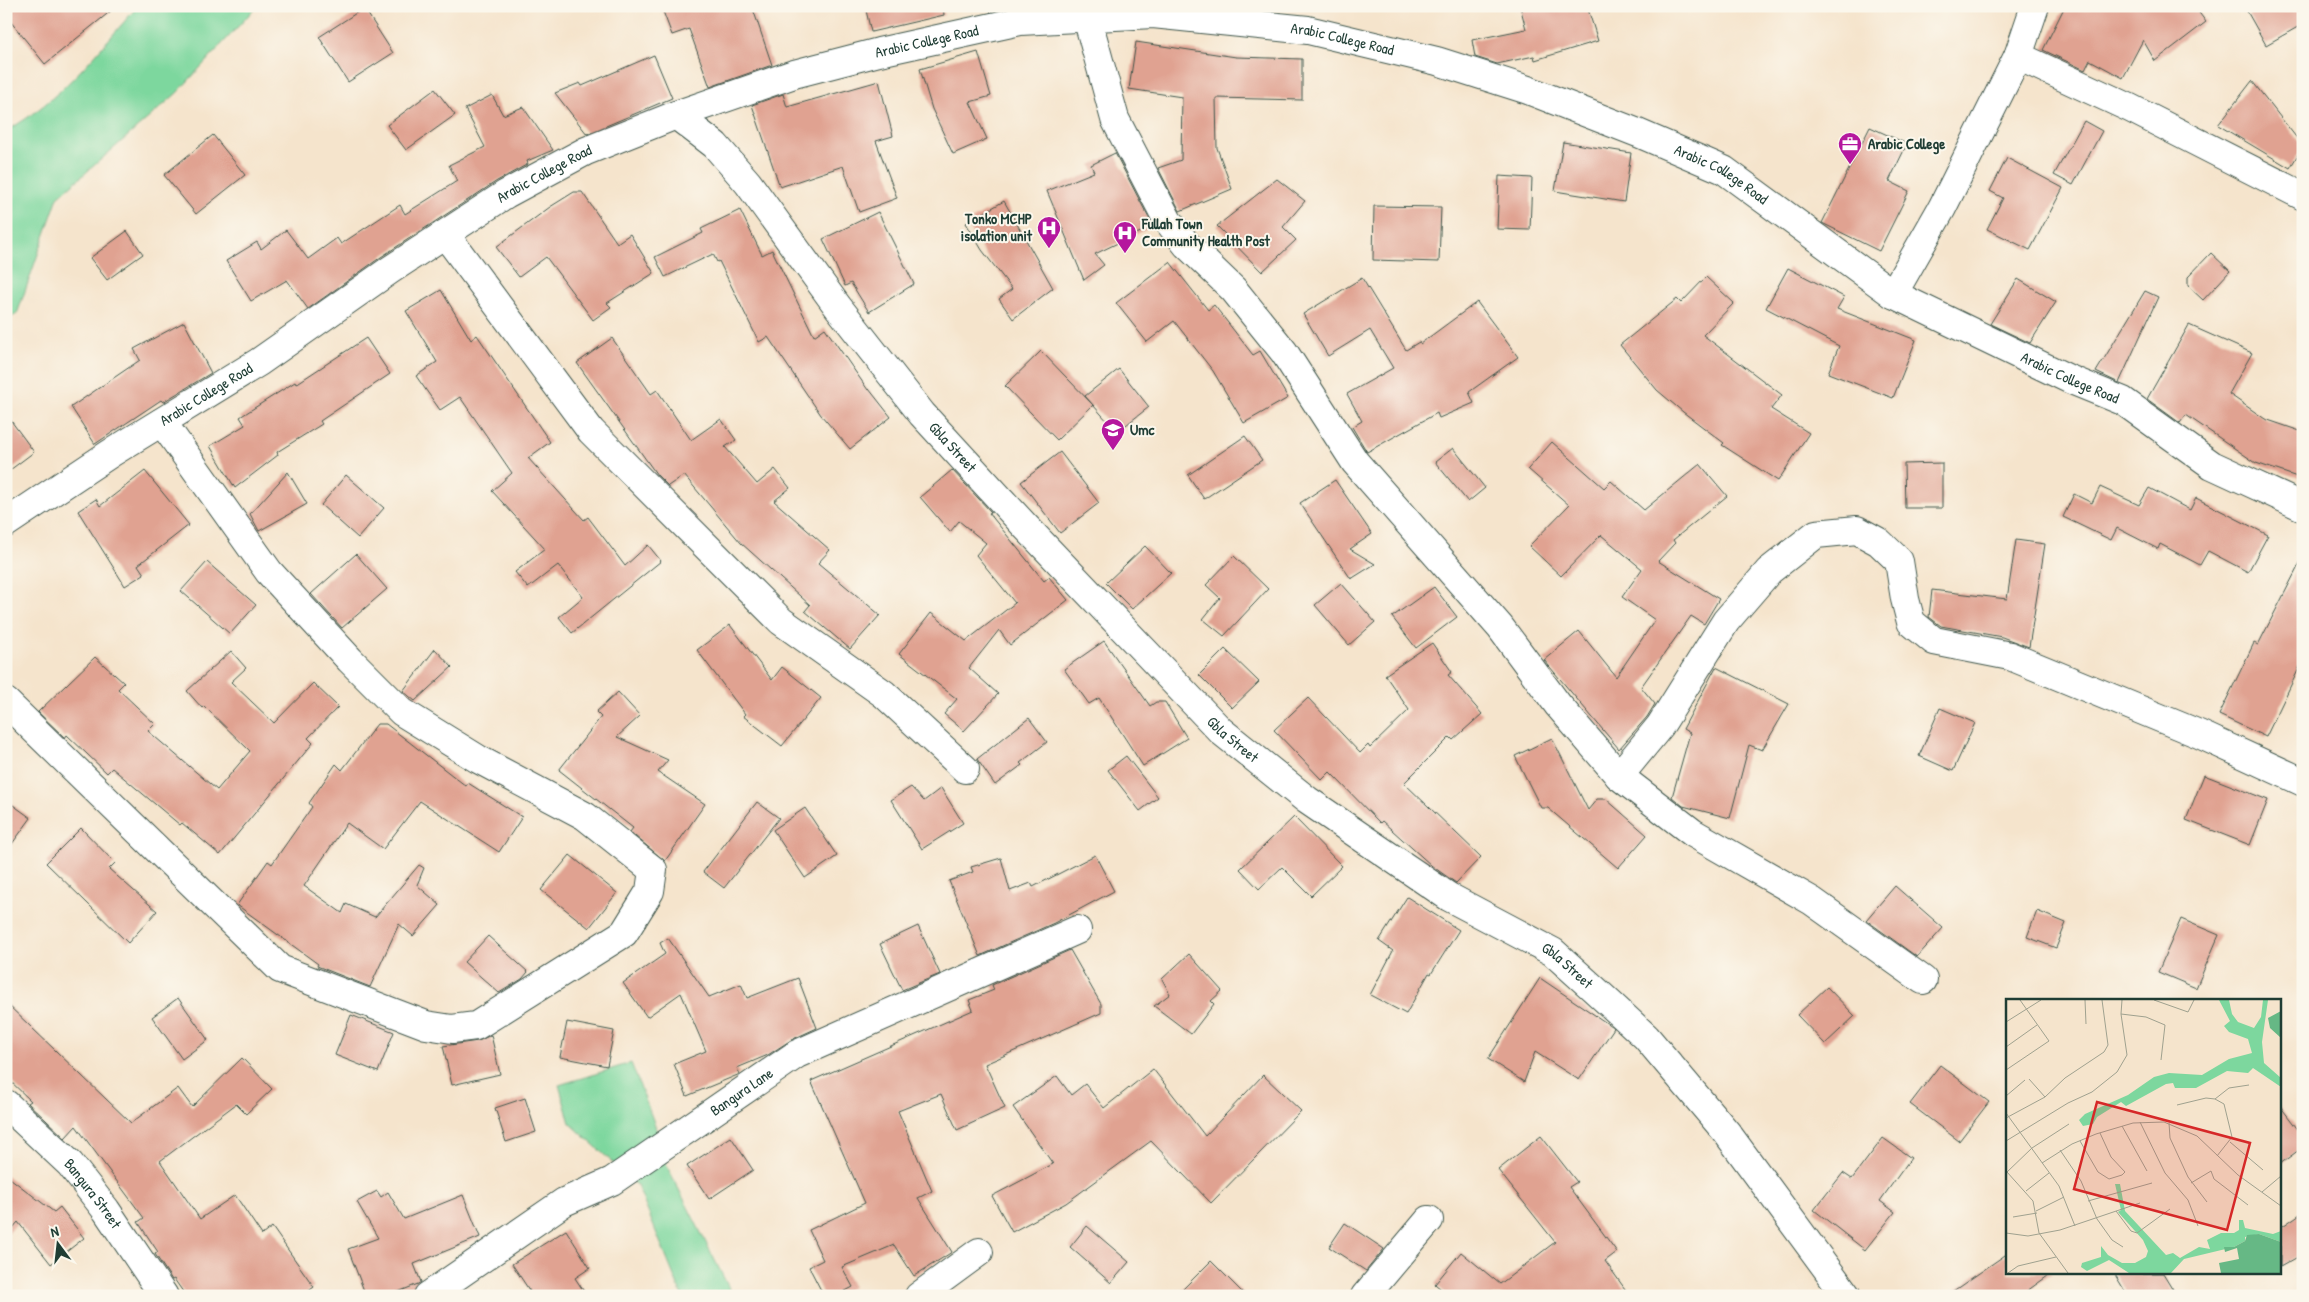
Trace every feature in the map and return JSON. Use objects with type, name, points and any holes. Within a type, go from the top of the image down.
[{"type":"street","points":[[1893,294],[1942,208],[2018,56],[2035,6]]},
{"type":"street","name":"Arabic College Road","points":[[6,523],[259,362],[390,270],[506,194],[586,150],[676,115],[794,74],[879,52],[1020,21],[1153,14],[1308,30],[1436,61],[1528,90],[1724,170],[1893,294],[2069,379],[2123,401],[2212,466],[2303,507]]},
{"type":"street","points":[[1087,17],[1115,119],[1168,221],[1187,245],[1234,290],[1284,352],[1355,462],[1500,627],[1558,705],[1619,776],[1693,833],[1812,901],[1923,980]]},
{"type":"street","points":[[2018,56],[2130,108],[2303,196]]},
{"type":"street","name":"Gbla Street","points":[[676,115],[715,145],[748,183],[838,307],[922,414],[1026,527],[1221,731],[1307,800],[1449,898],[1552,952],[1594,989],[1646,1037],[1727,1133],[1847,1296]]},
{"type":"street","points":[[445,234],[591,431],[781,621],[884,694],[965,769]]},
{"type":"street","points":[[6,702],[280,969],[426,1025],[452,1029],[476,1026],[624,933],[650,891],[652,870],[586,816],[478,759],[402,712],[350,660],[269,572],[162,422]]},
{"type":"street","points":[[1619,776],[1660,726],[1726,621],[1769,572],[1816,534],[1857,530],[1879,542],[1898,561],[1904,599],[1911,622],[1934,641],[2010,656],[2199,734],[2303,782]]},
{"type":"street","name":"Bangura Lane","points":[[428,1296],[564,1202],[612,1181],[797,1054],[1077,930]]},
{"type":"street","name":"Bangura Street","points":[[6,1104],[70,1164],[106,1210],[164,1296]]},
{"type":"street","points":[[1365,1296],[1430,1220]]},
{"type":"street","points":[[919,1296],[979,1252]]},
{"type":"green space","points":[[138,6],[257,6],[177,93],[58,197],[17,314],[6,320],[6,131],[43,106],[61,91],[93,58]]},
{"type":"green space","points":[[631,1063],[655,1125],[666,1164],[733,1296],[682,1296],[637,1185],[570,1123],[559,1085]]},
{"type":"building","points":[[6,6],[117,6],[45,64],[6,16]]},
{"type":"building","points":[[661,6],[752,6],[772,65],[710,87],[689,29],[672,35]]},
{"type":"building","points":[[865,6],[943,6],[944,15],[871,32]]},
{"type":"building","points":[[1520,6],[1587,6],[1598,41],[1535,60],[1534,56],[1497,64],[1475,57],[1472,40],[1526,29]]},
{"type":"building","points":[[2065,6],[2194,6],[2206,22],[2155,61],[2143,40],[2123,78],[2090,60],[2085,70],[2043,50]]},
{"type":"building","points":[[2244,6],[2303,6],[2303,24],[2266,45]]},
{"type":"building","points":[[364,8],[393,53],[348,82],[319,37]]},
{"type":"building","points":[[1136,42],[1236,57],[1302,59],[1302,100],[1216,98],[1217,148],[1232,189],[1180,211],[1158,168],[1181,160],[1182,97],[1129,89]]},
{"type":"building","points":[[978,52],[991,96],[970,102],[987,139],[953,154],[932,109],[920,69]]},
{"type":"building","points":[[654,55],[672,98],[587,134],[555,93],[580,83],[582,86]]},
{"type":"building","points":[[879,81],[893,136],[876,141],[897,198],[859,212],[843,166],[780,187],[752,105],[783,94],[787,107]]},
{"type":"building","points":[[2252,81],[2303,146],[2290,168],[2218,125]]},
{"type":"building","points":[[435,89],[455,115],[406,150],[387,125]]},
{"type":"building","points":[[492,95],[503,115],[523,107],[553,150],[527,161],[528,164],[497,181],[381,257],[308,309],[287,280],[251,301],[226,261],[257,242],[261,249],[286,230],[308,259],[337,238],[341,244],[400,205],[405,214],[457,181],[449,165],[485,147],[465,109]]},
{"type":"building","points":[[2084,121],[2102,131],[2073,185],[2054,175]]},
{"type":"building","points":[[1870,127],[1907,144],[1889,181],[1909,191],[1879,251],[1822,223]]},
{"type":"building","points":[[213,135],[245,175],[196,214],[164,175]]},
{"type":"building","points":[[1563,142],[1631,153],[1624,202],[1555,191]]},
{"type":"building","points":[[1115,153],[1153,226],[1095,254],[1104,265],[1084,280],[1047,191],[1094,172],[1091,165]]},
{"type":"building","points":[[2007,158],[2063,188],[2030,250],[1987,229],[2003,198],[1990,191]]},
{"type":"building","points":[[1499,176],[1532,178],[1530,230],[1497,229]]},
{"type":"building","points":[[1277,179],[1305,201],[1283,227],[1296,240],[1262,272],[1217,226]]},
{"type":"building","points":[[574,192],[582,192],[617,243],[630,234],[654,273],[607,303],[611,307],[593,320],[546,257],[519,277],[496,247],[550,207]]},
{"type":"building","points":[[1004,201],[1053,288],[1013,319],[999,299],[1012,289],[982,250],[966,223]]},
{"type":"building","points":[[1374,206],[1441,207],[1439,262],[1373,260]]},
{"type":"building","points":[[740,210],[762,255],[772,250],[814,336],[825,328],[868,390],[891,417],[850,449],[821,415],[768,337],[759,342],[719,261],[717,262],[713,254],[665,277],[655,257],[703,233],[701,229]]},
{"type":"building","points":[[878,212],[914,284],[869,312],[851,283],[845,286],[823,239]]},
{"type":"building","points":[[127,231],[143,254],[107,280],[90,258]]},
{"type":"building","points":[[2211,253],[2230,271],[2203,300],[2188,286],[2188,277]]},
{"type":"building","points":[[1170,262],[1208,310],[1214,305],[1253,355],[1260,351],[1288,398],[1244,423],[1213,371],[1174,321],[1147,342],[1116,303]]},
{"type":"building","points":[[1788,268],[1844,297],[1837,309],[1916,340],[1893,398],[1828,373],[1839,346],[1766,308]]},
{"type":"building","points":[[1706,277],[1734,303],[1703,335],[1782,395],[1771,409],[1809,433],[1778,481],[1722,445],[1724,443],[1657,390],[1620,345],[1677,299],[1681,303]]},
{"type":"building","points":[[1362,278],[1406,350],[1419,342],[1420,344],[1477,302],[1518,357],[1469,392],[1474,403],[1439,418],[1437,413],[1367,452],[1352,427],[1362,421],[1347,394],[1393,368],[1370,330],[1328,356],[1303,314]]},
{"type":"building","points":[[2018,279],[2056,302],[2030,343],[1990,324]]},
{"type":"building","points":[[441,290],[471,340],[477,335],[550,442],[528,458],[584,520],[588,517],[625,566],[648,545],[661,561],[572,633],[559,617],[583,597],[558,565],[528,588],[515,572],[545,549],[492,491],[512,473],[460,397],[440,410],[416,376],[437,362],[406,311]]},
{"type":"building","points":[[2145,291],[2158,297],[2119,383],[2096,372]]},
{"type":"building","points":[[184,322],[211,373],[163,402],[161,400],[95,444],[71,407],[140,360],[134,349]]},
{"type":"building","points":[[2189,325],[2252,353],[2229,394],[2265,419],[2303,432],[2303,479],[2256,463],[2186,415],[2180,423],[2147,399]]},
{"type":"building","points":[[366,338],[390,374],[320,421],[322,424],[277,452],[278,455],[235,488],[210,446],[245,425],[240,417],[295,382],[296,384]]},
{"type":"building","points":[[612,338],[651,394],[657,390],[691,440],[721,419],[736,440],[725,447],[757,484],[775,469],[790,488],[774,501],[830,550],[818,563],[880,615],[850,649],[805,611],[810,605],[741,543],[684,475],[668,486],[657,475],[577,363]]},
{"type":"building","points":[[1041,351],[1093,405],[1057,440],[1005,386]]},
{"type":"building","points":[[1119,369],[1149,407],[1117,432],[1085,396]]},
{"type":"building","points":[[6,414],[34,452],[6,473]]},
{"type":"building","points":[[1245,436],[1262,460],[1204,499],[1188,475]]},
{"type":"building","points":[[1552,442],[1604,488],[1611,481],[1644,510],[1700,464],[1727,496],[1673,540],[1675,543],[1658,561],[1719,599],[1704,624],[1691,616],[1641,687],[1655,704],[1647,717],[1619,749],[1544,660],[1579,631],[1616,677],[1655,620],[1622,597],[1642,569],[1601,535],[1561,576],[1529,546],[1569,505],[1528,469]]},
{"type":"building","points":[[1453,448],[1485,488],[1468,502],[1435,462]]},
{"type":"building","points":[[1060,452],[1099,503],[1060,533],[1021,482]]},
{"type":"building","points":[[1942,463],[1942,508],[1905,508],[1904,464]]},
{"type":"building","points":[[952,470],[991,512],[989,513],[1044,581],[1049,577],[1068,600],[1010,645],[999,630],[969,668],[998,694],[964,731],[944,714],[957,699],[899,654],[931,613],[966,641],[1015,603],[976,555],[986,543],[959,521],[950,532],[920,497]]},
{"type":"building","points":[[145,471],[189,525],[138,565],[144,574],[125,586],[78,511],[96,499],[100,506]]},
{"type":"building","points":[[288,472],[307,504],[259,531],[250,514]]},
{"type":"building","points":[[346,475],[384,508],[358,538],[321,505]]},
{"type":"building","points":[[1335,480],[1372,534],[1350,549],[1375,564],[1351,579],[1300,503]]},
{"type":"building","points":[[2100,487],[2139,505],[2149,488],[2190,510],[2196,498],[2268,535],[2248,572],[2208,551],[2200,565],[2160,544],[2158,549],[2117,528],[2111,540],[2063,517],[2074,494],[2092,503]]},
{"type":"building","points":[[2016,540],[2045,544],[2029,647],[2002,637],[1941,626],[1929,617],[1932,590],[2007,599]]},
{"type":"building","points":[[1145,546],[1171,573],[1132,609],[1106,583]]},
{"type":"building","points":[[356,554],[387,589],[342,628],[311,594]]},
{"type":"building","points":[[1234,556],[1268,589],[1224,636],[1203,619],[1220,598],[1206,585]]},
{"type":"building","points":[[2303,557],[2303,660],[2266,737],[2219,715],[2254,643],[2258,645]]},
{"type":"building","points":[[207,562],[256,605],[230,634],[181,591]]},
{"type":"building","points":[[1341,583],[1375,622],[1349,645],[1315,605]]},
{"type":"building","points":[[1434,587],[1457,617],[1416,648],[1392,617]]},
{"type":"building","points":[[730,625],[772,680],[782,667],[821,698],[782,746],[743,716],[745,714],[697,650]]},
{"type":"building","points":[[1104,641],[1150,706],[1156,702],[1165,702],[1187,738],[1143,766],[1099,698],[1089,704],[1064,669]]},
{"type":"building","points":[[1432,643],[1452,672],[1448,675],[1482,714],[1453,740],[1450,737],[1404,783],[1481,857],[1456,883],[1432,866],[1382,821],[1380,823],[1330,772],[1322,780],[1274,730],[1308,698],[1360,753],[1368,745],[1370,748],[1409,710],[1385,675]]},
{"type":"building","points":[[435,649],[452,667],[415,701],[403,691]]},
{"type":"building","points":[[1225,649],[1259,682],[1232,708],[1199,675]]},
{"type":"building","points":[[231,651],[246,668],[231,682],[274,723],[313,683],[338,707],[308,738],[313,743],[220,855],[182,823],[180,825],[112,768],[107,773],[67,735],[65,738],[38,712],[95,657],[124,683],[118,689],[155,724],[148,731],[217,790],[250,751],[204,706],[202,708],[187,691]]},
{"type":"building","points":[[1716,667],[1789,704],[1762,750],[1749,745],[1730,818],[1683,806],[1672,797],[1690,733],[1683,729]]},
{"type":"building","points":[[618,692],[640,716],[617,737],[668,760],[658,772],[705,804],[665,861],[630,832],[633,828],[559,770],[601,717],[596,712]]},
{"type":"building","points":[[1940,708],[1975,723],[1953,771],[1919,756]]},
{"type":"building","points":[[1029,718],[1047,742],[1020,763],[1022,765],[995,785],[977,759]]},
{"type":"building","points":[[377,724],[386,724],[466,786],[468,783],[522,817],[499,852],[420,801],[383,849],[347,823],[304,886],[342,913],[346,904],[375,917],[419,865],[424,868],[417,885],[440,905],[413,936],[399,924],[370,987],[317,966],[318,964],[237,905],[268,861],[272,864],[312,807],[309,803],[336,764],[342,770]]},
{"type":"building","points":[[1552,738],[1588,810],[1597,799],[1606,799],[1647,835],[1618,868],[1548,808],[1541,808],[1515,756]]},
{"type":"building","points":[[1126,756],[1158,797],[1140,811],[1108,770]]},
{"type":"building","points":[[2204,775],[2268,800],[2250,845],[2186,820]]},
{"type":"building","points":[[911,787],[924,801],[941,788],[963,823],[922,849],[891,800]]},
{"type":"building","points":[[6,800],[31,818],[6,852]]},
{"type":"building","points":[[757,802],[779,818],[724,888],[703,872]]},
{"type":"building","points":[[805,808],[837,856],[805,878],[773,830]]},
{"type":"building","points":[[1294,817],[1342,866],[1311,896],[1282,867],[1259,889],[1240,869]]},
{"type":"building","points":[[81,828],[115,863],[109,869],[157,911],[128,943],[46,863]]},
{"type":"building","points":[[570,855],[617,893],[589,928],[541,890]]},
{"type":"building","points":[[1095,855],[1114,891],[1054,923],[980,956],[949,881],[973,872],[971,867],[1001,858],[1010,891],[1031,883],[1033,887]]},
{"type":"building","points":[[1895,886],[1943,928],[1917,957],[1866,920]]},
{"type":"building","points":[[1407,897],[1459,930],[1431,974],[1429,973],[1406,1014],[1370,995],[1393,951],[1379,941]]},
{"type":"building","points":[[2037,911],[2066,923],[2056,948],[2027,937]]},
{"type":"building","points":[[2181,919],[2219,935],[2196,988],[2158,972]]},
{"type":"building","points":[[918,926],[940,974],[902,990],[880,944]]},
{"type":"building","points":[[488,936],[528,972],[522,979],[499,993],[464,962]]},
{"type":"building","points":[[668,938],[709,997],[741,984],[747,998],[798,978],[817,1028],[791,1040],[768,1055],[737,1068],[740,1074],[687,1096],[674,1064],[706,1051],[681,993],[647,1017],[623,983],[665,954],[660,943]]},
{"type":"building","points":[[1070,950],[1101,1004],[1101,1013],[985,1064],[1005,1108],[957,1130],[941,1094],[898,1111],[932,1191],[918,1198],[952,1252],[914,1276],[894,1245],[842,1267],[853,1287],[836,1296],[824,1296],[809,1267],[823,1260],[809,1230],[865,1203],[811,1081],[973,1010],[969,1000],[994,990],[992,985]]},
{"type":"building","points":[[1189,954],[1222,991],[1211,1001],[1214,1004],[1191,1034],[1154,1006],[1170,994],[1162,979]]},
{"type":"building","points":[[1540,978],[1614,1028],[1579,1080],[1535,1052],[1524,1082],[1488,1059]]},
{"type":"building","points":[[1827,987],[1855,1016],[1825,1044],[1797,1015]]},
{"type":"building","points":[[178,998],[208,1040],[182,1059],[152,1017]]},
{"type":"building","points":[[6,1003],[131,1123],[178,1088],[192,1107],[242,1058],[272,1089],[246,1114],[236,1104],[160,1161],[200,1219],[235,1195],[262,1235],[272,1227],[314,1287],[302,1296],[186,1296],[174,1279],[172,1280],[155,1254],[158,1252],[138,1222],[144,1218],[76,1126],[65,1138],[28,1103],[31,1101],[6,1077]]},
{"type":"building","points":[[351,1015],[394,1032],[378,1072],[335,1055]]},
{"type":"building","points":[[567,1022],[614,1031],[607,1066],[560,1057]]},
{"type":"building","points":[[491,1035],[500,1074],[452,1085],[443,1046],[478,1041]]},
{"type":"building","points":[[1940,1065],[1989,1102],[1959,1141],[1910,1104]]},
{"type":"building","points":[[1153,1069],[1205,1136],[1263,1075],[1301,1111],[1211,1203],[1151,1141],[1066,1203],[1012,1232],[992,1196],[1053,1164],[1013,1107],[1057,1076],[1071,1095],[1085,1084],[1104,1108]]},
{"type":"building","points":[[525,1098],[536,1132],[506,1142],[495,1108]]},
{"type":"building","points":[[2282,1109],[2303,1136],[2303,1147],[2282,1163]]},
{"type":"building","points":[[1541,1136],[1577,1182],[1569,1187],[1617,1252],[1605,1261],[1630,1296],[1449,1296],[1435,1284],[1461,1252],[1500,1284],[1555,1242],[1498,1170]]},
{"type":"building","points":[[731,1137],[753,1170],[709,1199],[687,1166]]},
{"type":"building","points":[[1883,1138],[1911,1158],[1880,1201],[1895,1212],[1865,1250],[1814,1210],[1843,1173],[1852,1179]]},
{"type":"building","points":[[6,1175],[54,1212],[60,1207],[84,1238],[51,1264],[18,1222],[6,1236]]},
{"type":"building","points":[[377,1191],[381,1197],[388,1192],[404,1219],[463,1195],[480,1237],[414,1264],[421,1282],[418,1284],[388,1296],[366,1296],[348,1249],[378,1238],[357,1202]]},
{"type":"building","points":[[2303,1212],[2303,1254],[2282,1266],[2282,1227]]},
{"type":"building","points":[[1345,1223],[1384,1249],[1366,1271],[1329,1247]]},
{"type":"building","points":[[1087,1226],[1129,1262],[1111,1283],[1070,1247]]},
{"type":"building","points":[[566,1230],[590,1268],[575,1278],[587,1296],[533,1296],[512,1264]]},
{"type":"building","points":[[2006,1254],[2006,1274],[2051,1274],[2020,1296],[1946,1296]]},
{"type":"building","points":[[1211,1261],[1246,1296],[1176,1296]]},
{"type":"building","points":[[2115,1274],[2164,1274],[2177,1296],[2128,1296]]},
{"type":"place","name":"Arabic College","points":[[1850,165]]},
{"type":"place","name":"Tonko MCHP isolation unit","points":[[1049,249]]},
{"type":"place","name":"Fullah Town Community Health Post","points":[[1125,254]]},
{"type":"place","name":"Umc","points":[[1113,451]]}]
